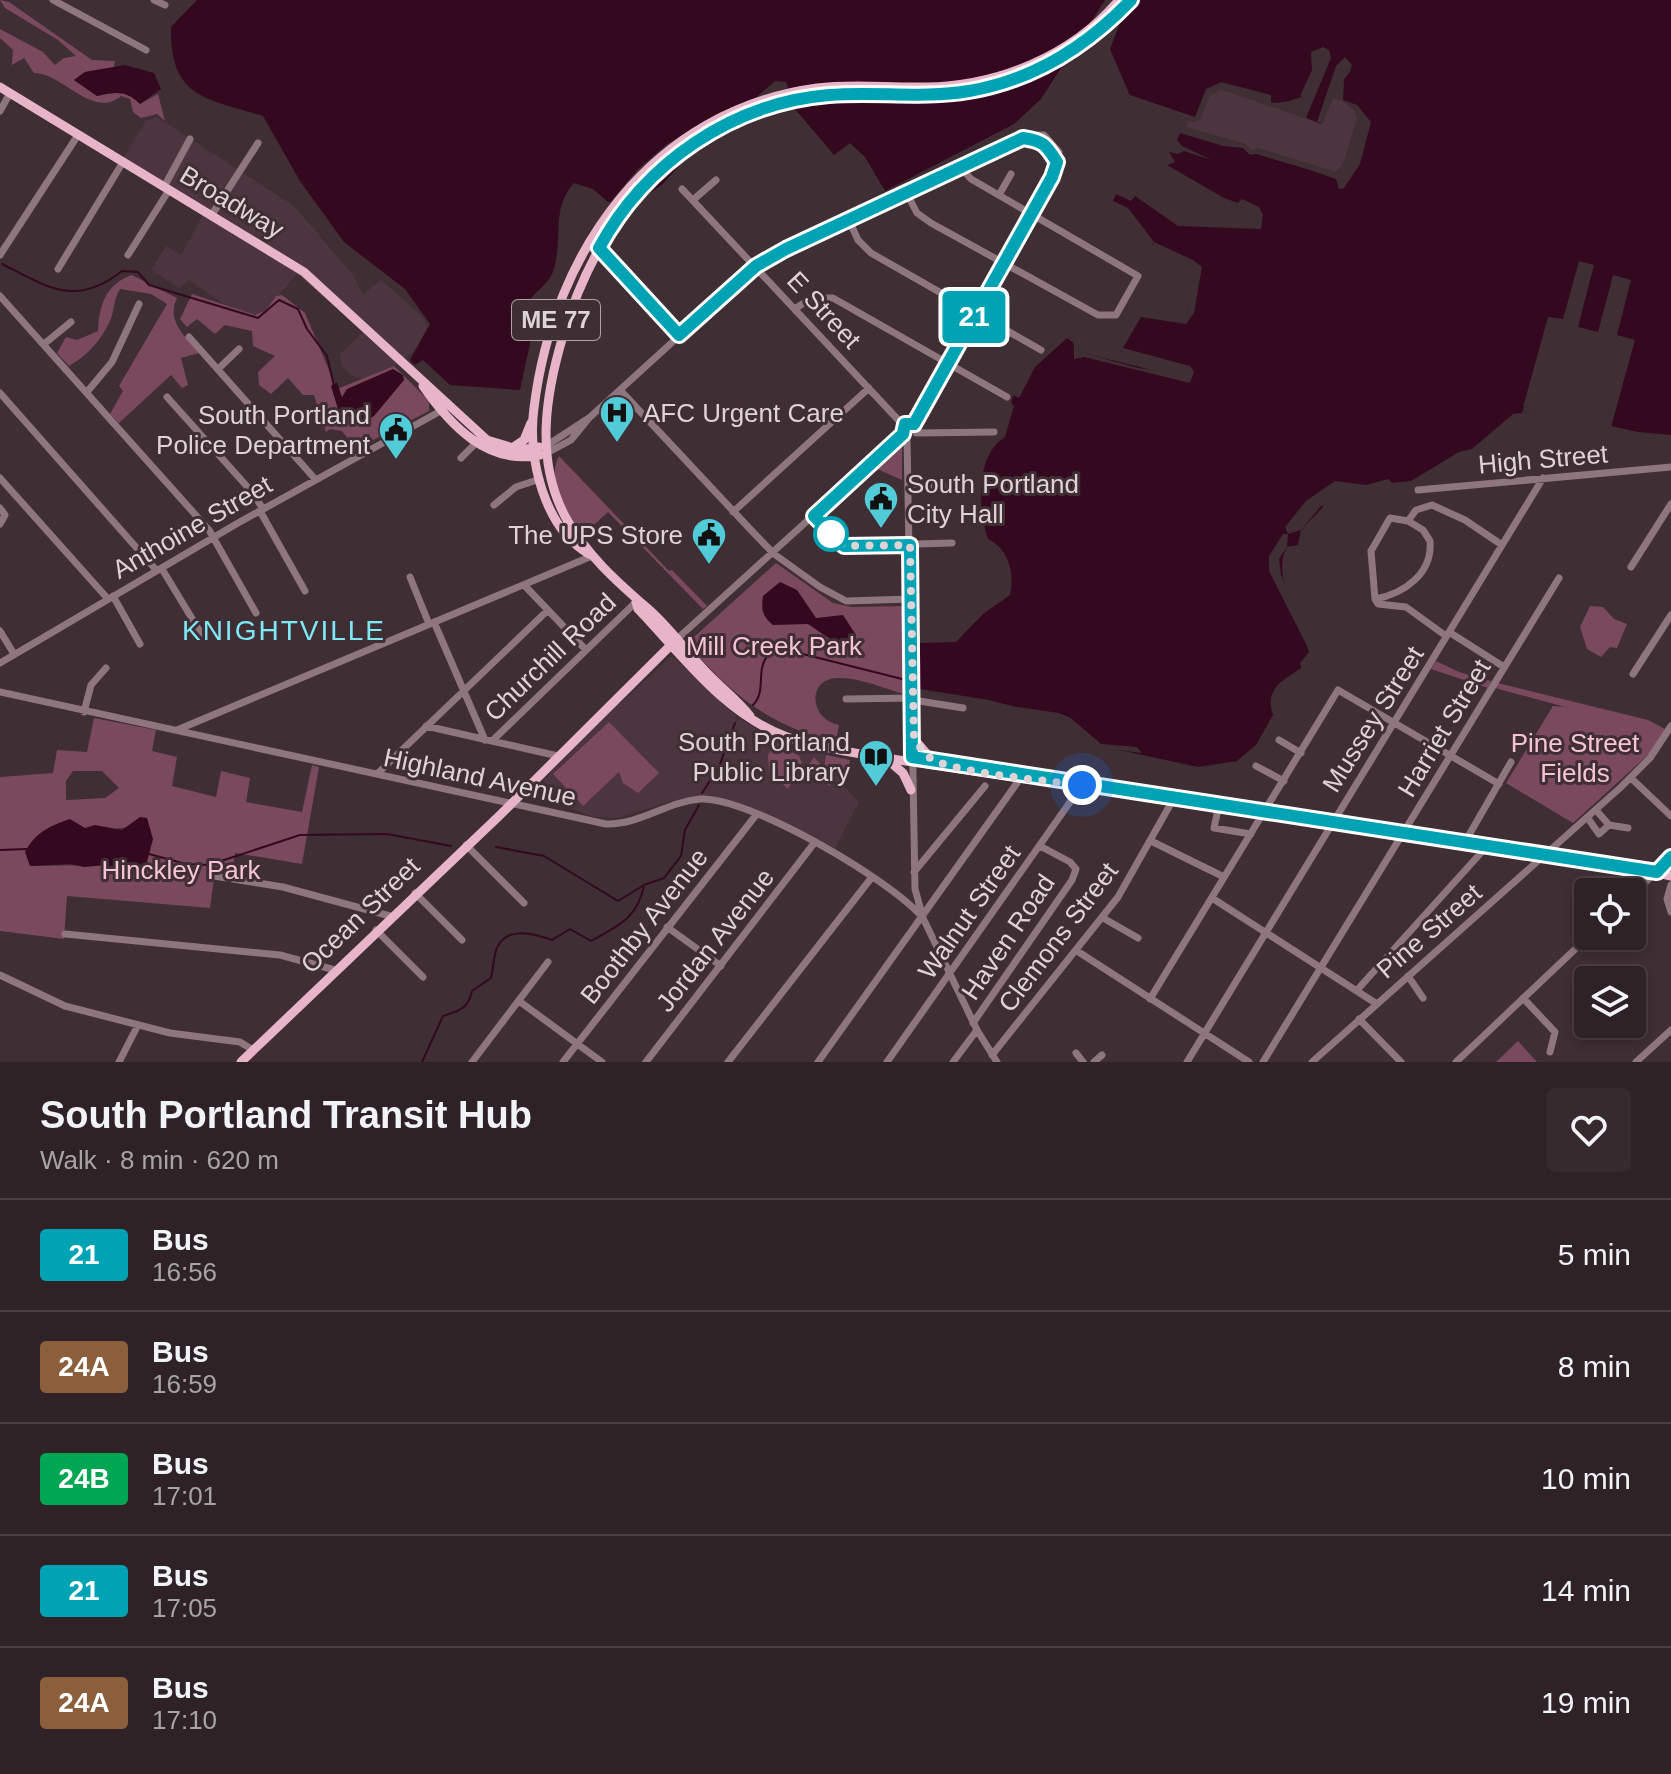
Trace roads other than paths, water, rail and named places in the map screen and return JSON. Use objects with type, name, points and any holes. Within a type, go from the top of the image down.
[{"type":"main road","name":"ME 77","points":[[676,644],[592,556],[561,508],[532,420],[556,320],[629,186],[656,158],[716,119],[770,97],[820,87],[947,87],[996,77],[1039,61],[1070,43],[1119,0]]},
{"type":"main road","name":"ME 77","points":[[592,556],[579,549],[557,521],[540,479],[546,410],[558,351],[578,292],[599,248],[603,230],[659,170],[697,140],[734,120],[811,97],[949,94],[1015,79],[1078,48],[1131,0]]},
{"type":"main road","name":"Broadway","points":[[0,87],[311,277],[480,440],[503,455],[541,451]]},
{"type":"main road","points":[[510,448],[524,440],[532,420]]},
{"type":"main road","name":"Broadway","points":[[480,440],[510,448],[541,451]]},
{"type":"main road","name":"ME 77","points":[[636,602],[659,630]]},
{"type":"main road","points":[[659,630],[676,644],[719,694],[789,738],[885,758],[932,760],[957,766]]},
{"type":"main road","points":[[657,657],[659,630]]},
{"type":"main road","points":[[618,698],[657,657],[676,644]]},
{"type":"main road","points":[[618,698],[676,644]]},
{"type":"main road","name":"Ocean Street","points":[[243,1061],[618,698]]},
{"type":"main road","points":[[914,739],[932,760]]},
{"type":"main road","points":[[848,750],[1488,845],[1671,876]]},
{"type":"main road","points":[[885,758],[903,773],[911,790]]},
{"type":"street","points":[[53,0],[146,50]]},
{"type":"street","points":[[154,0],[165,5]]},
{"type":"street","points":[[0,111],[10,93]]},
{"type":"street","points":[[0,255],[78,135]]},
{"type":"street","points":[[541,451],[568,442],[589,418],[756,266],[848,218],[1023,138],[1046,144],[1057,162],[1032,215],[947,363],[915,428],[904,432]]},
{"type":"street","points":[[128,255],[190,139]]},
{"type":"street","points":[[211,216],[258,143]]},
{"type":"street","points":[[58,269],[123,162]]},
{"type":"street","points":[[906,192],[924,218],[1003,264],[1103,317],[1119,311],[1138,276],[968,177],[960,167]]},
{"type":"street","points":[[999,195],[1011,174]]},
{"type":"street","points":[[693,200],[716,180]]},
{"type":"street","name":"E Street","points":[[682,189],[796,308],[869,388],[904,432]]},
{"type":"street","points":[[848,218],[858,240],[871,253],[1041,350]]},
{"type":"street","points":[[599,248],[679,335]]},
{"type":"street","points":[[0,296],[215,537],[256,613]]},
{"type":"street","points":[[796,308],[812,298],[833,298],[1007,397]]},
{"type":"street","points":[[87,392],[112,362],[139,304]]},
{"type":"street","points":[[0,310],[9,305]]},
{"type":"street","points":[[44,344],[71,322]]},
{"type":"street","points":[[189,337],[315,479]]},
{"type":"street","points":[[218,369],[239,349]]},
{"type":"street","points":[[733,512],[869,388]]},
{"type":"street","points":[[620,390],[774,554],[820,587],[846,601],[911,599]]},
{"type":"street","points":[[0,393],[160,570],[202,635]]},
{"type":"street","points":[[167,397],[252,492],[305,591]]},
{"type":"street","name":"Anthoine Street","points":[[0,663],[315,479],[446,408]]},
{"type":"street","points":[[676,644],[904,432],[915,428],[994,432]]},
{"type":"street","points":[[904,432],[910,545],[914,739],[911,790],[915,889],[923,918],[975,1027],[995,1059]]},
{"type":"street","points":[[461,458],[480,440]]},
{"type":"street","name":"High Street","points":[[1418,490],[1671,467]]},
{"type":"street","points":[[0,478],[111,598],[140,644]]},
{"type":"street","name":"Mussey Street","points":[[1187,1062],[1543,478]]},
{"type":"street","points":[[494,505],[516,487],[540,479]]},
{"type":"street","points":[[908,488],[962,486]]},
{"type":"street","points":[[1631,567],[1671,504]]},
{"type":"street","points":[[1408,521],[1416,510],[1432,505],[1465,520],[1502,545]]},
{"type":"street","points":[[0,508],[5,515],[0,524]]},
{"type":"street","points":[[814,516],[844,546],[952,543]]},
{"type":"street","points":[[1375,599],[1403,591],[1428,559],[1430,541],[1423,530],[1408,521],[1390,518],[1374,543],[1370,559],[1375,599],[1378,604],[1406,607],[1504,667]]},
{"type":"street","points":[[174,731],[592,556]]},
{"type":"street","points":[[410,577],[489,741]]},
{"type":"street","name":"Harriet Street","points":[[1263,1062],[1559,578]]},
{"type":"street","points":[[525,586],[586,650]]},
{"type":"street","name":"Churchill Road","points":[[489,741],[636,602]]},
{"type":"street","points":[[377,774],[547,611]]},
{"type":"street","points":[[1633,674],[1671,615]]},
{"type":"street","points":[[0,631],[14,654]]},
{"type":"street","points":[[84,712],[91,685],[106,668]]},
{"type":"street","points":[[1150,999],[1338,690],[1499,784]]},
{"type":"street","name":"Highland Avenue","points":[[0,692],[606,824],[635,821],[702,799],[719,801],[815,842],[872,877],[923,918]]},
{"type":"street","points":[[846,699],[913,699],[963,708]]},
{"type":"street","points":[[426,726],[558,756]]},
{"type":"street","name":"Pine Street","points":[[1312,1062],[1631,778],[1670,730]]},
{"type":"street","points":[[1279,740],[1301,753]]},
{"type":"street","points":[[1465,842],[1511,762]]},
{"type":"street","points":[[1256,766],[1284,781]]},
{"type":"street","points":[[818,1062],[1022,776]]},
{"type":"street","points":[[1631,778],[1671,816]]},
{"type":"street","name":"Walnut Street","points":[[887,1062],[1082,785]]},
{"type":"street","points":[[914,872],[985,786]]},
{"type":"street","name":"Clemons Street","points":[[995,1059],[1103,918],[1174,798]]},
{"type":"street","points":[[1219,805],[1214,828],[1251,834]]},
{"type":"street","points":[[1596,810],[1609,825],[1628,828]]},
{"type":"street","name":"Boothby Avenue","points":[[563,1062],[756,815]]},
{"type":"street","points":[[1587,817],[1599,834],[1609,825]]},
{"type":"street","points":[[1151,841],[1224,877]]},
{"type":"street","name":"Jordan Avenue","points":[[646,1062],[815,842]]},
{"type":"street","points":[[466,845],[524,903]]},
{"type":"street","points":[[1358,989],[1488,845]]},
{"type":"street","name":"Haven Road","points":[[975,1027],[1072,880],[1076,869],[1070,862],[1040,846]]},
{"type":"street","points":[[1646,882],[1671,857]]},
{"type":"street","points":[[214,876],[283,887],[390,916]]},
{"type":"street","points":[[728,1062],[872,877]]},
{"type":"street","points":[[1671,885],[1667,899],[1671,912]]},
{"type":"street","points":[[415,893],[462,940]]},
{"type":"street","points":[[1212,898],[1377,1004]]},
{"type":"street","points":[[1103,918],[1138,938]]},
{"type":"street","points":[[667,927],[721,966]]},
{"type":"street","points":[[376,930],[423,977]]},
{"type":"street","points":[[65,934],[280,955],[335,970]]},
{"type":"street","points":[[1456,1062],[1574,950]]},
{"type":"street","points":[[1077,951],[1249,1062]]},
{"type":"street","points":[[472,1062],[548,962]]},
{"type":"street","points":[[0,975],[65,1006],[189,1036],[240,1042],[253,1050]]},
{"type":"street","points":[[1408,976],[1423,998]]},
{"type":"street","points":[[1523,998],[1555,1032],[1550,1052]]},
{"type":"street","points":[[519,1001],[602,1062]]},
{"type":"street","points":[[1359,1019],[1401,1062]]},
{"type":"street","points":[[119,1062],[138,1025]]},
{"type":"street","points":[[953,1062],[975,1027]]},
{"type":"street","points":[[1636,1062],[1671,1030]]},
{"type":"street","points":[[1076,1053],[1083,1062]]},
{"type":"street","points":[[1320,1054],[1326,1062]]},
{"type":"street","points":[[1094,1062],[1102,1055]]},
{"type":"waterway","points":[[2,264],[48,286],[76,291],[90,289],[122,271],[138,272],[149,285],[258,318],[279,300],[298,309],[307,329],[327,356],[334,386]]},
{"type":"waterway","points":[[773,651],[779,648],[906,680]]},
{"type":"waterway","points":[[753,705],[759,694],[762,668],[768,655]]},
{"type":"waterway","points":[[702,793],[719,767],[735,723]]},
{"type":"waterway","points":[[496,847],[544,856],[618,901],[644,885],[664,878],[681,856],[685,830],[699,805]]},
{"type":"waterway","points":[[149,854],[186,864],[209,865],[300,835],[387,834],[451,846]]},
{"type":"waterway","points":[[0,850],[27,849]]},
{"type":"waterway","points":[[422,1062],[443,1016],[462,1008],[472,991],[491,978],[495,953],[508,936],[523,933],[552,940],[570,929],[591,941],[632,913],[644,885]]},
{"type":"place","name":"AFC Urgent Care","points":[[617,444]]},
{"type":"place","name":"South Portland Police Department","points":[[396,461]]},
{"type":"place","name":"South Portland City Hall","points":[[881,530]]},
{"type":"place","name":"The UPS Store","points":[[709,566]]},
{"type":"place","name":"South Portland Public Library","points":[[876,788]]},
{"type":"district","name":"KNIGHTVILLE","points":[[284,630]]},
{"type":"park label","name":"Mill Creek Park","points":[[774,646]]},
{"type":"park label","name":"Pine Street Fields","points":[[1575,758]]},
{"type":"park label","name":"Hinckley Park","points":[[181,870]]}]
